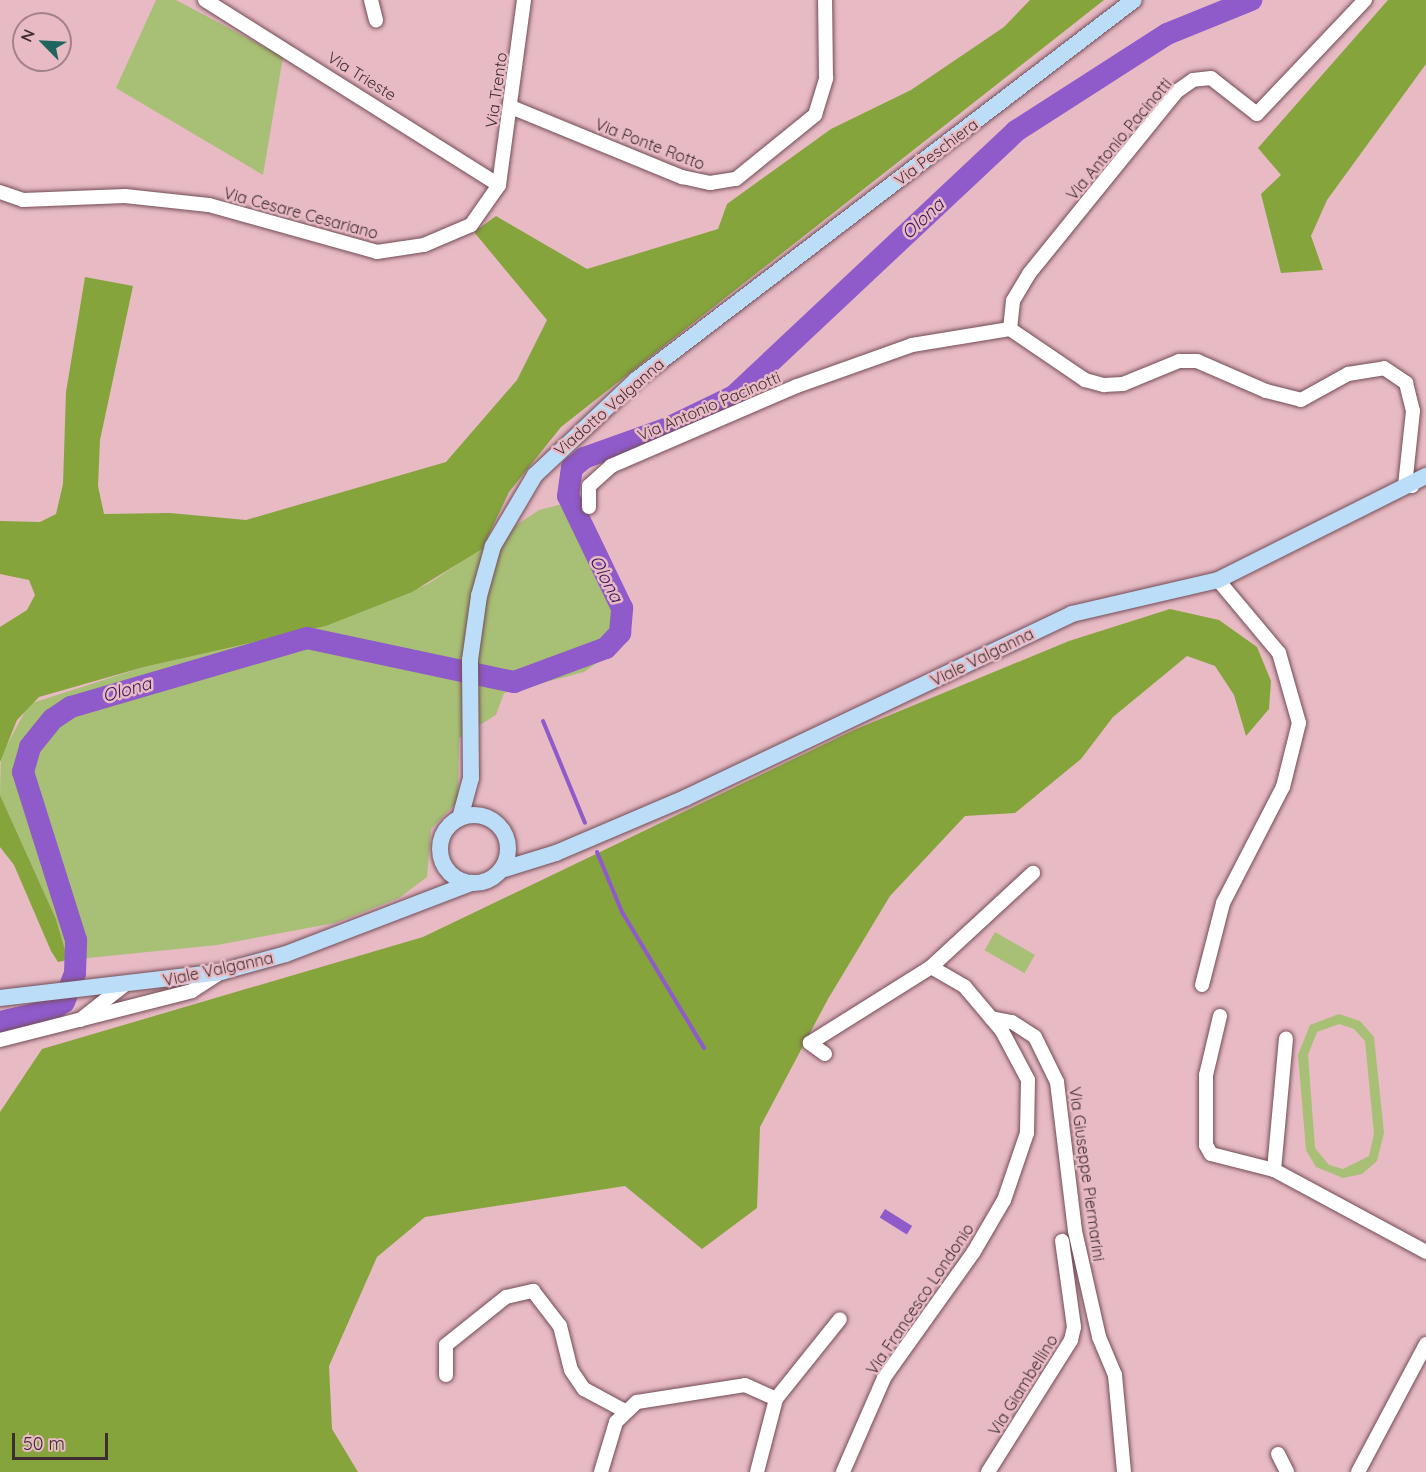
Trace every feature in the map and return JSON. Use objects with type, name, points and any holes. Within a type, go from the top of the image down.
[{"type":"main road","name":"Via Peschiera","points":[[738,303],[1134,0]]},
{"type":"main road","name":"Viadotto Valganna","points":[[471,778],[475,615],[488,559],[513,507],[576,432],[738,303]]},
{"type":"main road","name":"Viale Valganna","points":[[501,870],[543,858],[752,768],[1072,614],[1218,580],[1426,476]]},
{"type":"main road","points":[[471,778],[485,817]]},
{"type":"main road","points":[[427,902],[445,867],[441,839],[460,818],[471,778]]},
{"type":"main road","points":[[460,818],[485,817],[498,825],[508,844],[543,858]]},
{"type":"main road","points":[[445,867],[471,883],[490,879],[501,870],[508,844]]},
{"type":"main road","name":"Viale Valganna","points":[[0,998],[123,986],[221,972],[286,954],[427,902],[471,883]]},
{"type":"street","points":[[371,0],[376,20]]},
{"type":"street","name":"Via Trento","points":[[499,185],[524,0]]},
{"type":"street","name":"Via Ponte Rotto","points":[[511,107],[703,183],[743,175],[804,130],[825,88],[825,0]]},
{"type":"street","name":"Via Antonio Pacinotti","points":[[589,507],[589,486],[611,466],[797,386],[912,345],[1010,329],[1013,302],[1029,274],[1177,91],[1193,80],[1211,78],[1257,114],[1365,0]]},
{"type":"street","name":"Via Trieste","points":[[209,1],[499,185]]},
{"type":"street","name":"Via Cesare Cesariano","points":[[0,192],[23,200],[125,196],[209,205],[377,252],[424,244],[471,225],[499,185]]},
{"type":"street","points":[[1010,329],[1085,380],[1104,385],[1122,384],[1179,361],[1197,361],[1266,391],[1301,400],[1348,374],[1384,368],[1406,383],[1413,411],[1405,486],[1426,484]]},
{"type":"street","points":[[1202,985],[1223,903],[1283,787],[1299,723],[1279,652],[1218,580]]},
{"type":"street","points":[[825,1054],[810,1043],[931,966],[1033,873]]},
{"type":"street","name":"Via Francesco Londonio","points":[[843,1472],[884,1378],[974,1253],[1004,1200],[1027,1133],[1028,1080],[992,1018],[965,987],[931,966]]},
{"type":"street","points":[[0,1040],[192,991],[221,972]]},
{"type":"street","points":[[80,1021],[123,986]]},
{"type":"street","points":[[1220,1016],[1206,1075],[1206,1144],[1224,1162],[1274,1170],[1426,1252]]},
{"type":"street","name":"Via Giuseppe Piermarini","points":[[992,1018],[1012,1022],[1035,1037],[1057,1083],[1075,1231],[1099,1337],[1115,1376],[1124,1472]]},
{"type":"street","points":[[1274,1170],[1286,1039]]},
{"type":"street","name":"Via Giambellino","points":[[988,1472],[1071,1340],[1074,1327],[1062,1241]]},
{"type":"street","points":[[446,1376],[446,1345],[506,1296],[533,1291],[560,1326],[572,1370],[584,1389],[623,1410]]},
{"type":"street","points":[[757,1472],[776,1399],[840,1319]]},
{"type":"street","points":[[1358,1472],[1426,1344]]},
{"type":"street","points":[[601,1472],[623,1410],[638,1402],[745,1385],[776,1399]]},
{"type":"street","points":[[1278,1454],[1287,1472]]},
{"type":"green space","points":[[156,0],[176,0],[283,57],[263,175],[116,88]]},
{"type":"green space","points":[[1030,0],[1104,0],[561,427],[509,492],[482,549],[412,592],[326,626],[144,667],[39,697],[17,720],[0,762],[0,627],[27,610],[35,595],[29,580],[0,574],[0,521],[40,522],[56,514],[63,484],[66,392],[85,277],[133,286],[100,440],[98,486],[104,514],[170,513],[246,520],[446,462],[517,380],[547,320],[474,232],[496,216],[587,269],[718,229],[727,204],[831,129],[911,90],[1004,27]]},
{"type":"green space","points":[[1388,0],[1426,0],[1426,64],[1327,200],[1311,236],[1323,270],[1281,273],[1261,194],[1281,175],[1258,148]]},
{"type":"green space","points":[[582,499],[621,593],[628,641],[584,672],[504,693],[496,715],[459,738],[458,801],[431,829],[427,877],[399,898],[335,923],[217,945],[68,960],[56,919],[0,795],[1,756],[29,704],[144,667],[326,626],[428,584],[539,510]]},
{"type":"green space","points":[[1170,609],[1219,620],[1257,647],[1271,681],[1269,709],[1246,736],[1234,695],[1215,666],[1187,656],[1113,717],[1081,759],[1015,813],[965,816],[890,896],[828,999],[760,1127],[757,1208],[702,1249],[625,1186],[425,1217],[377,1257],[329,1366],[332,1429],[358,1472],[0,1472],[0,1112],[42,1049],[423,937],[854,730],[1069,641]]},
{"type":"green space","points":[[0,795],[56,919],[68,960],[58,962],[51,951],[14,865],[0,847]]},
{"type":"green space","points":[[995,932],[1035,955],[1024,973],[984,950]]},
{"type":"green space","points":[[1339,1014],[1360,1021],[1374,1037],[1384,1133],[1377,1161],[1362,1174],[1343,1178],[1316,1167],[1306,1150],[1298,1055],[1310,1025]],"holes":[[[1339,1024],[1354,1029],[1365,1041],[1374,1134],[1369,1156],[1343,1169],[1329,1165],[1315,1148],[1308,1055],[1317,1032]]]},
{"type":"shaded area","points":[[885,1209],[912,1226],[907,1234],[880,1217]]},
{"type":"waterway","name":"Olona","points":[[0,1022],[52,1010],[64,1002],[75,973],[76,940],[23,772],[30,747],[53,719],[71,707],[307,638],[514,682],[606,648],[620,633],[622,608],[568,496],[572,468],[584,458],[668,428],[734,396],[1016,131],[1167,34],[1251,0]]},
{"type":"waterway","points":[[543,721],[585,823]]},
{"type":"waterway","points":[[597,852],[622,912],[704,1048]]}]
